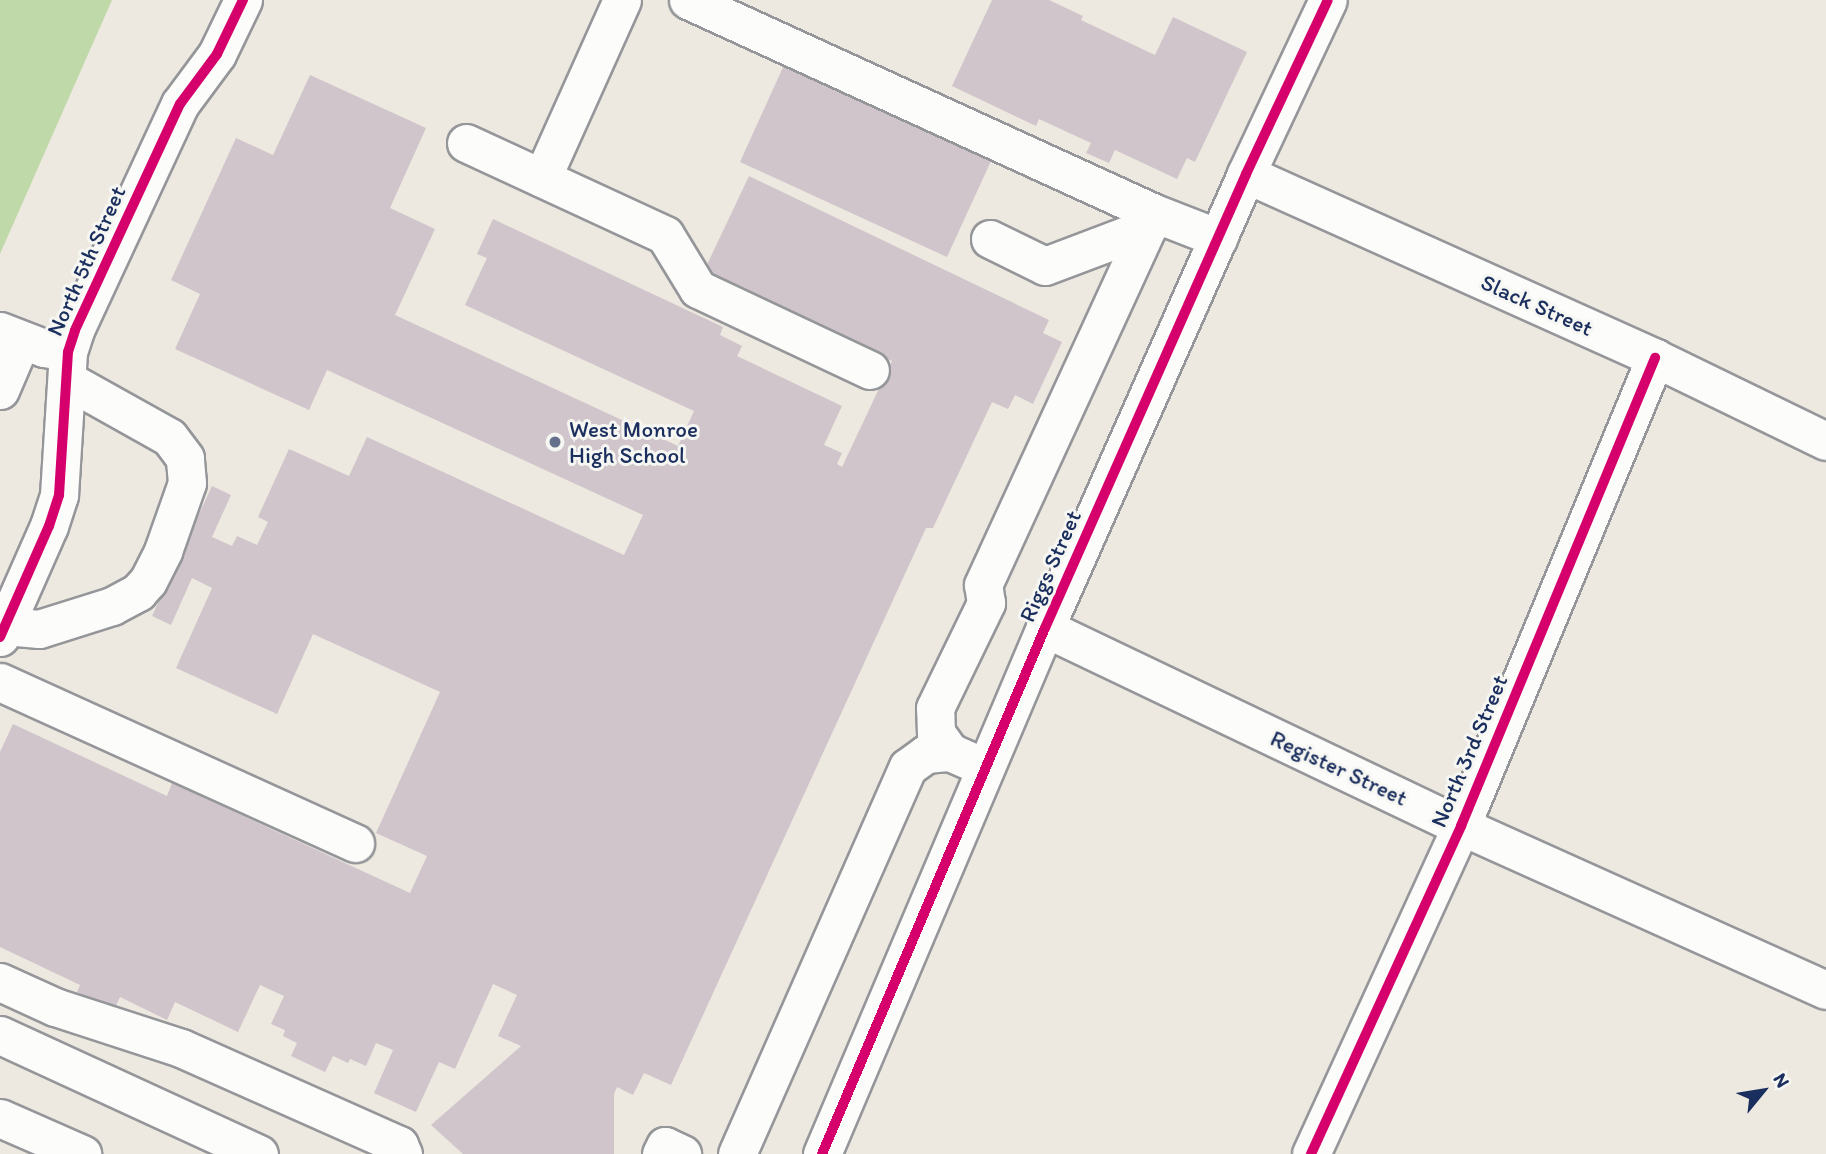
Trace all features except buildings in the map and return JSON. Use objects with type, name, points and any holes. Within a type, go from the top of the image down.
[{"type":"street","name":"North 5th Street","points":[[2,631],[49,526],[59,495],[68,366],[81,313],[180,104],[217,54],[243,0]]},
{"type":"street","points":[[542,178],[622,0]]},
{"type":"street","points":[[688,0],[1151,220],[1218,238]]},
{"type":"street","name":"Riggs Street","points":[[822,1154],[1045,628],[1246,174],[1328,0]]},
{"type":"street","points":[[466,143],[665,235],[698,289],[870,370]]},
{"type":"street","name":"Slack Street","points":[[1246,174],[1655,358],[1826,440]]},
{"type":"street","points":[[990,239],[1045,266],[1151,220]]},
{"type":"street","points":[[950,752],[936,733],[935,708],[986,603],[983,585],[1151,220]]},
{"type":"street","points":[[0,390],[11,336],[68,366],[169,437],[185,458],[187,482],[163,551],[148,580],[138,592],[112,606],[39,629],[2,631]]},
{"type":"street","name":"North 3rd Street","points":[[1311,1154],[1461,826],[1655,358]]},
{"type":"street","name":"Register Street","points":[[1045,628],[1461,826],[1826,990]]},
{"type":"street","points":[[0,682],[355,843]]},
{"type":"street","points":[[737,1154],[908,767],[926,754],[950,752],[986,768]]},
{"type":"street","points":[[0,982],[55,1007],[181,1048],[399,1145],[403,1154]]},
{"type":"street","points":[[0,1035],[259,1154]]},
{"type":"street","points":[[0,1118],[82,1154]]},
{"type":"street","points":[[661,1154],[665,1146],[682,1154]]},
{"type":"green space","points":[[0,0],[112,0],[0,254]]},
{"type":"cycle path","points":[[0,637],[49,526],[59,495],[68,352],[75,330],[180,104],[217,54],[243,0]]},
{"type":"cycle path","points":[[822,1154],[1045,628],[1246,174],[1328,0]]},
{"type":"cycle path","points":[[1311,1154],[1461,826],[1655,358]]},
{"type":"place","name":"West Monroe High School","points":[[555,442]]}]
